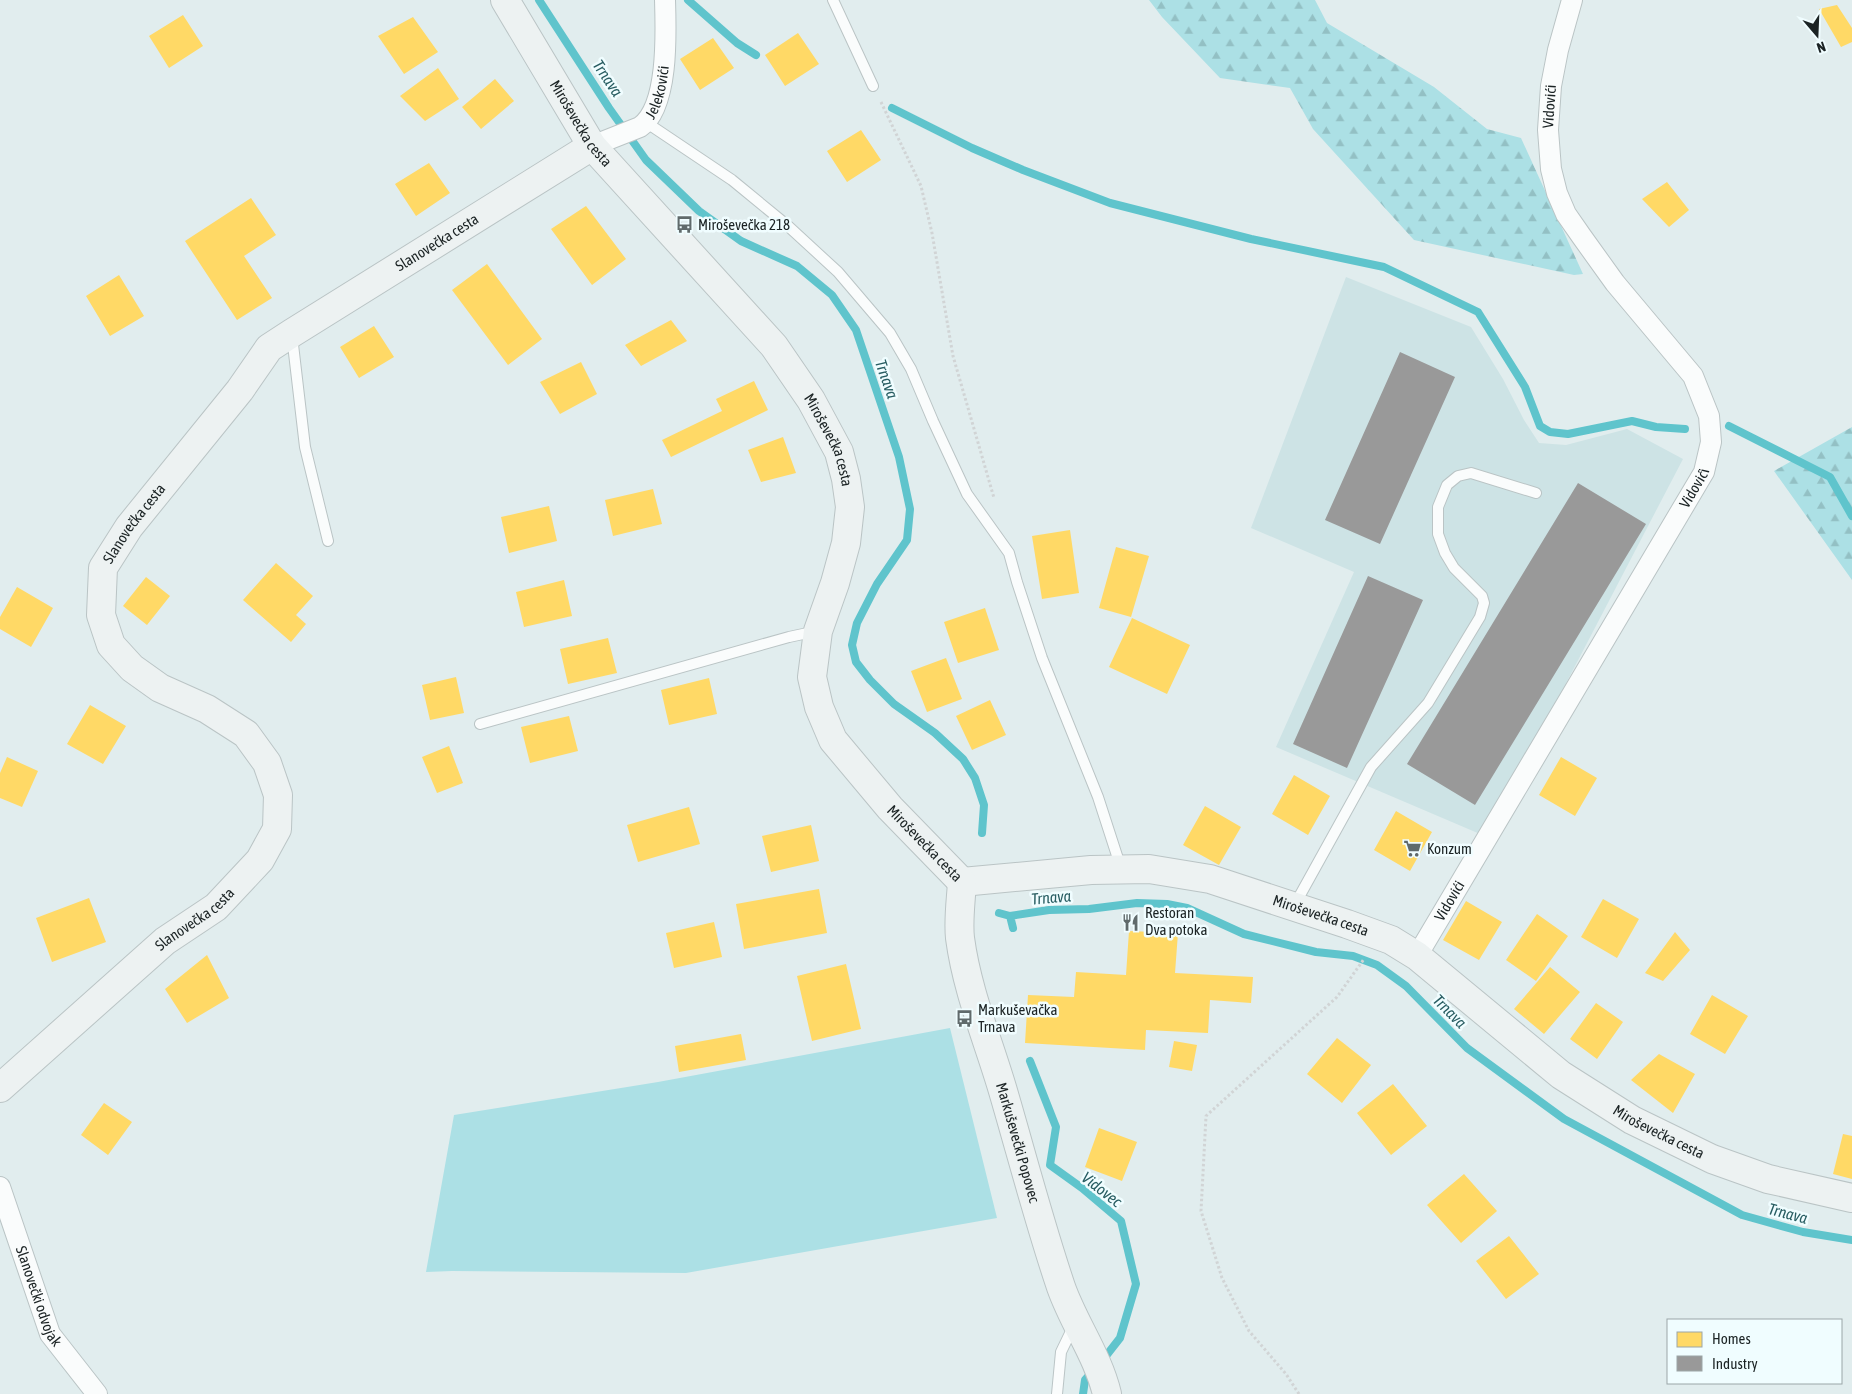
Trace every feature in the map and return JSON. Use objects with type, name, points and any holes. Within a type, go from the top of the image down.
[{"type":"main road","name":"Miroševečka cesta","points":[[505,0],[604,141],[774,346],[810,400],[839,452],[846,479],[850,507],[846,542],[835,583],[818,631],[812,677],[819,706],[833,740],[890,808],[962,882],[1091,870],[1149,869],[1210,880],[1347,924],[1391,940],[1418,956],[1560,1075],[1632,1120],[1712,1159],[1759,1175],[1852,1198]]},
{"type":"main road","name":"Slanovečka cesta","points":[[0,1088],[166,941],[216,907],[260,860],[277,829],[278,795],[267,763],[246,734],[207,709],[160,688],[132,668],[111,646],[101,615],[103,568],[129,526],[240,390],[269,348],[604,141]]},
{"type":"main road","name":"Markuševečki Popovec","points":[[962,882],[960,937],[972,995],[1003,1090],[1061,1288],[1104,1382]]},
{"type":"street","name":"Jelekovići","points":[[604,141],[643,125],[659,95],[666,58],[665,0]]},
{"type":"street","name":"Vidovići","points":[[1418,956],[1704,472],[1711,442],[1709,416],[1693,376],[1616,283],[1566,214],[1557,192],[1551,169],[1548,130],[1551,86],[1558,50],[1572,0]]},
{"type":"street","name":"Slanovečki odvojak","points":[[0,1187],[50,1334],[97,1394]]},
{"type":"lane","points":[[833,0],[873,86]]},
{"type":"lane","points":[[643,125],[732,180],[788,226],[838,272],[890,333],[911,369],[932,421],[967,494],[1009,553],[1042,658],[1098,796],[1121,870]]},
{"type":"lane","points":[[292,333],[305,447],[328,541]]},
{"type":"lane","points":[[1294,907],[1371,767],[1428,703],[1480,617],[1484,603],[1482,596],[1454,568],[1445,553],[1438,534],[1438,507],[1447,484],[1458,476],[1471,473],[1536,493]]},
{"type":"lane","points":[[480,724],[789,637],[818,631]]},
{"type":"lane","points":[[1057,1394],[1061,1352],[1080,1331]]},
{"type":"path","points":[[873,86],[921,186],[932,234],[953,356],[994,499]]},
{"type":"path","points":[[1299,1394],[1286,1374],[1249,1331],[1222,1278],[1201,1211],[1206,1116],[1337,998],[1361,965]]},
{"type":"shaded area","points":[[1346,277],[1471,327],[1539,443],[1566,445],[1627,429],[1683,459],[1550,714],[1480,834],[1276,747],[1354,572],[1251,528]]},
{"type":"green space","points":[[1149,0],[1315,0],[1327,23],[1434,87],[1487,129],[1521,138],[1583,274],[1574,275],[1414,240],[1313,129],[1290,88],[1220,78],[1162,17]]},
{"type":"green space","points":[[1852,427],[1852,580],[1774,471]]},
{"type":"green space","points":[[950,1028],[997,1218],[686,1273],[426,1272],[454,1115],[658,1082]]},
{"type":"building: Homes","points":[[1837,5],[1852,28],[1852,42],[1841,47],[1819,9]]},
{"type":"building: Homes","points":[[183,15],[203,46],[169,68],[149,36]]},
{"type":"building: Homes","points":[[413,17],[438,52],[404,74],[378,36]]},
{"type":"building: Homes","points":[[798,33],[819,64],[785,86],[765,55]]},
{"type":"building: Homes","points":[[713,38],[734,68],[700,90],[680,59]]},
{"type":"building: Homes","points":[[438,68],[459,99],[425,121],[400,96]]},
{"type":"building: Homes","points":[[495,79],[514,101],[481,129],[462,107]]},
{"type":"building: Homes","points":[[861,130],[881,160],[847,182],[827,151]]},
{"type":"building: Homes","points":[[429,163],[450,193],[416,216],[395,184]]},
{"type":"building: Homes","points":[[1667,182],[1689,210],[1669,227],[1642,199]]},
{"type":"building: Homes","points":[[251,198],[276,235],[244,256],[272,298],[237,320],[185,241]]},
{"type":"building: Homes","points":[[586,206],[626,259],[592,285],[551,229]]},
{"type":"building: Homes","points":[[487,264],[542,339],[508,365],[452,290]]},
{"type":"building: Homes","points":[[119,275],[144,316],[110,336],[86,296]]},
{"type":"building: Homes","points":[[671,320],[687,341],[641,366],[625,345]]},
{"type":"building: Homes","points":[[374,326],[394,357],[359,378],[340,347]]},
{"type":"building: Homes","points":[[581,362],[597,394],[560,414],[540,382]]},
{"type":"building: Homes","points":[[754,381],[768,410],[671,457],[662,440],[722,411],[716,399]]},
{"type":"building: Homes","points":[[783,437],[796,473],[761,482],[748,450]]},
{"type":"building: Homes","points":[[653,489],[662,524],[613,536],[605,500]]},
{"type":"building: Homes","points":[[549,506],[557,541],[509,553],[501,517]]},
{"type":"building: Homes","points":[[1070,530],[1079,593],[1042,599],[1032,536]]},
{"type":"building: Homes","points":[[1116,547],[1149,556],[1131,617],[1099,608]]},
{"type":"building: Homes","points":[[276,563],[313,596],[296,615],[306,624],[291,642],[243,600]]},
{"type":"building: Homes","points":[[146,577],[170,596],[147,625],[123,606]]},
{"type":"building: Homes","points":[[564,580],[572,616],[524,627],[516,592]]},
{"type":"building: Homes","points":[[17,587],[53,608],[31,647],[0,629],[0,617]]},
{"type":"building: Homes","points":[[985,608],[999,650],[958,663],[944,622]]},
{"type":"building: Homes","points":[[1132,618],[1190,645],[1167,694],[1109,667]]},
{"type":"building: Homes","points":[[608,638],[617,673],[568,684],[560,649]]},
{"type":"building: Homes","points":[[946,658],[962,699],[927,712],[911,671]]},
{"type":"building: Homes","points":[[456,677],[464,713],[430,720],[422,685]]},
{"type":"building: Homes","points":[[709,678],[717,714],[669,725],[661,690]]},
{"type":"building: Homes","points":[[990,700],[1006,735],[972,750],[956,716]]},
{"type":"building: Homes","points":[[90,705],[126,726],[103,764],[67,744]]},
{"type":"building: Homes","points":[[569,716],[578,751],[530,763],[521,727]]},
{"type":"building: Homes","points":[[449,746],[463,783],[437,793],[422,757]]},
{"type":"building: Homes","points":[[7,757],[38,771],[22,807],[0,798],[0,773]]},
{"type":"building: Homes","points":[[1561,757],[1597,778],[1575,816],[1539,795]]},
{"type":"building: Homes","points":[[1294,775],[1330,796],[1308,835],[1272,814]]},
{"type":"building: Homes","points":[[1205,806],[1241,827],[1219,865],[1183,845]]},
{"type":"building: Homes","points":[[689,807],[700,844],[638,862],[627,825]]},
{"type":"building: Homes","points":[[1396,811],[1432,832],[1410,871],[1374,850]]},
{"type":"building: Homes","points":[[811,825],[819,861],[771,872],[762,836]]},
{"type":"building: Homes","points":[[819,889],[827,933],[744,949],[736,904]]},
{"type":"building: Homes","points":[[89,898],[106,942],[52,962],[36,918]]},
{"type":"building: Homes","points":[[1603,899],[1639,919],[1617,958],[1581,937]]},
{"type":"building: Homes","points":[[1466,901],[1502,922],[1479,960],[1443,940]]},
{"type":"building: Homes","points":[[1537,914],[1568,936],[1536,981],[1506,960]]},
{"type":"building: Homes","points":[[714,922],[722,957],[674,968],[666,933]]},
{"type":"building: Homes","points":[[1129,931],[1178,933],[1175,973],[1253,977],[1251,1003],[1210,1000],[1208,1033],[1146,1030],[1145,1050],[1025,1043],[1028,995],[1074,997],[1076,972],[1126,975]]},
{"type":"building: Homes","points":[[1675,932],[1690,950],[1663,981],[1645,973]]},
{"type":"building: Homes","points":[[207,955],[229,998],[187,1023],[165,989]]},
{"type":"building: Homes","points":[[846,964],[861,1029],[812,1041],[797,976]]},
{"type":"building: Homes","points":[[1550,967],[1580,992],[1544,1034],[1514,1009]]},
{"type":"building: Homes","points":[[1712,995],[1748,1016],[1725,1054],[1690,1034]]},
{"type":"building: Homes","points":[[1596,1003],[1623,1022],[1597,1059],[1570,1039]]},
{"type":"building: Homes","points":[[741,1034],[746,1060],[679,1072],[675,1046]]},
{"type":"building: Homes","points":[[1337,1038],[1371,1065],[1342,1103],[1307,1074]]},
{"type":"building: Homes","points":[[1174,1041],[1197,1045],[1192,1071],[1169,1067]]},
{"type":"building: Homes","points":[[1659,1054],[1695,1074],[1673,1113],[1631,1080]]},
{"type":"building: Homes","points":[[1393,1084],[1427,1126],[1391,1155],[1357,1113]]},
{"type":"building: Homes","points":[[104,1103],[132,1122],[108,1155],[81,1135]]},
{"type":"building: Homes","points":[[1099,1128],[1137,1142],[1122,1181],[1085,1167]]},
{"type":"building: Homes","points":[[1843,1134],[1852,1136],[1852,1179],[1833,1174]]},
{"type":"building: Homes","points":[[1464,1174],[1497,1211],[1461,1243],[1427,1205]]},
{"type":"building: Homes","points":[[1509,1236],[1539,1274],[1506,1299],[1476,1261]]},
{"type":"building: Industry","points":[[1400,352],[1455,377],[1380,544],[1325,520]]},
{"type":"building: Industry","points":[[1578,483],[1646,524],[1475,805],[1407,764]]},
{"type":"building: Industry","points":[[1368,576],[1423,600],[1347,768],[1293,744]]},
{"type":"waterway","name":"Trnava","points":[[539,0],[609,108],[646,160],[699,211],[741,241],[797,266],[832,295],[856,330],[899,457],[910,509],[907,540],[877,584],[857,623],[852,645],[856,662],[870,680],[894,704],[935,733],[963,759],[975,778],[984,805],[982,833]]},
{"type":"waterway","points":[[688,0],[737,43],[756,55]]},
{"type":"waterway","points":[[892,108],[972,148],[1023,170],[1110,203],[1251,239],[1384,267],[1478,312],[1525,387],[1540,426],[1550,432],[1568,434],[1632,421],[1656,427],[1685,429]]},
{"type":"waterway","points":[[1729,426],[1830,477],[1852,516]]},
{"type":"waterway","name":"Trnava","points":[[999,913],[1010,916],[1049,910],[1089,909],[1137,903],[1167,904],[1187,908],[1244,934],[1316,952],[1353,956],[1377,965],[1406,986],[1467,1048],[1564,1119],[1742,1215],[1803,1232],[1852,1240]]},
{"type":"waterway","name":"Vidovec","points":[[1010,916],[1013,928]]},
{"type":"waterway","name":"Vidovec","points":[[1030,1061],[1056,1127],[1050,1165],[1082,1188],[1121,1221],[1136,1284],[1120,1338],[1102,1361]]},
{"type":"waterway","name":"Vidovec","points":[[1083,1394],[1085,1380],[1093,1371]]},
{"type":"place","name":"Miroševečka 218","points":[[684,225]]},
{"type":"place","name":"Konzum","points":[[1413,849]]},
{"type":"place","name":"Restoran Dva potoka","points":[[1131,922]]},
{"type":"place","name":"Markuševačka Trnava","points":[[964,1019]]}]
